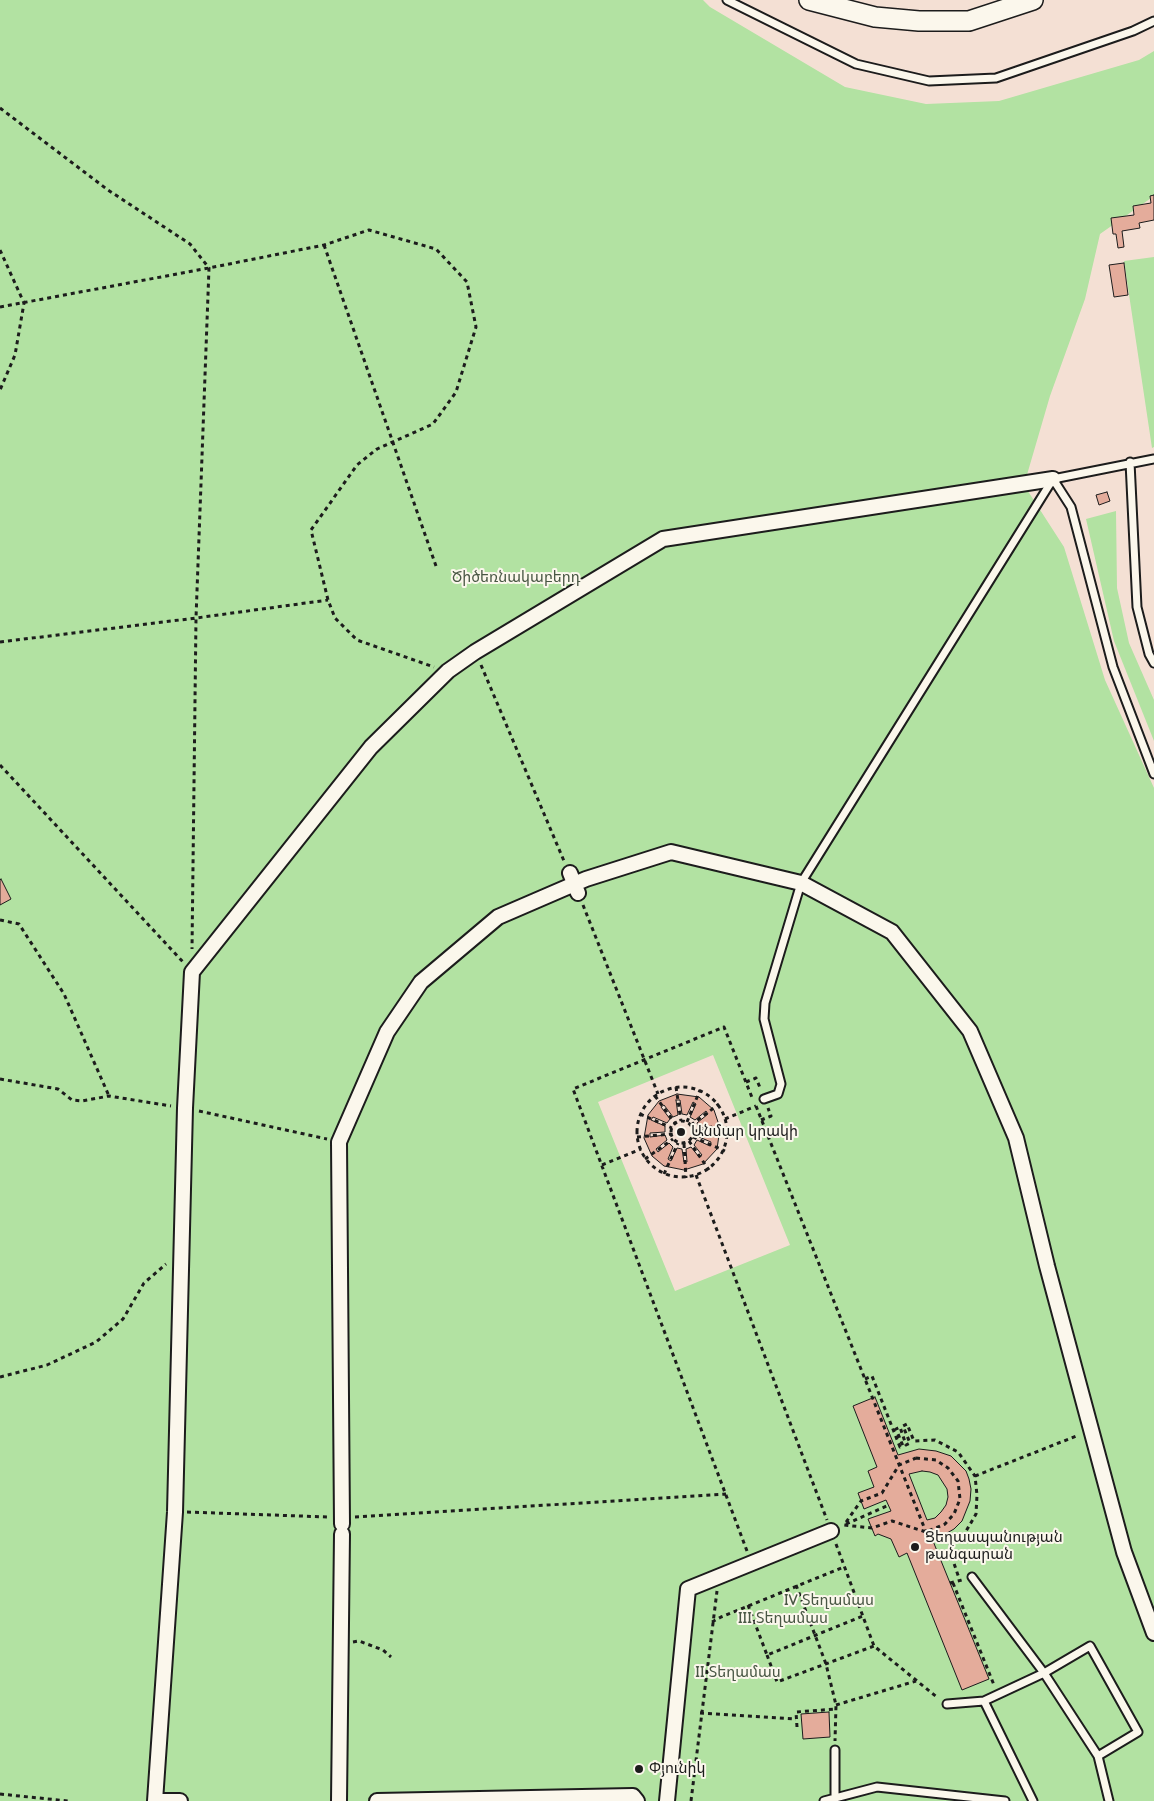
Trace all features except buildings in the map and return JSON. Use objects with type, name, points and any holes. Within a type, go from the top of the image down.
[{"type":"street","points":[[809,0],[874,17],[919,21],[969,21],[1033,0]]},
{"type":"street","points":[[180,1801],[156,1801],[175,1512],[180,1253],[192,972],[371,747],[448,671],[477,657],[663,539],[1053,479]]},
{"type":"street","points":[[339,1801],[342,1525],[339,1142],[387,1032],[421,982],[498,917],[574,884],[671,852],[801,883],[892,932],[970,1031],[1016,1138],[1047,1266],[1124,1552],[1154,1633]]},
{"type":"street","points":[[667,1801],[688,1589],[831,1531]]},
{"type":"street","points":[[377,1801],[633,1796],[637,1801]]},
{"type":"lane","points":[[728,0],[856,64],[929,81],[996,78],[1133,31],[1154,20]]},
{"type":"lane","points":[[764,1099],[778,1094],[781,1084],[764,1019],[765,1003],[801,883],[1053,479],[1130,462],[1154,459]]},
{"type":"lane","points":[[1130,462],[1137,607],[1149,654],[1154,663]]},
{"type":"lane","points":[[1053,479],[1071,507],[1113,667],[1154,774]]},
{"type":"lane","points":[[972,1577],[1044,1673],[1098,1756],[1109,1801]]},
{"type":"lane","points":[[947,1704],[984,1702],[1044,1673],[1090,1646],[1138,1732],[1098,1756]]},
{"type":"lane","points":[[984,1702],[1033,1801]]},
{"type":"lane","points":[[835,1750],[835,1798]]},
{"type":"lane","points":[[824,1801],[878,1787],[1005,1801]]},
{"type":"path","points":[[0,108],[108,190],[190,244],[209,268],[196,618],[192,972]]},
{"type":"path","points":[[0,306],[324,245],[369,230],[436,248],[467,282],[476,327],[456,392],[433,424],[393,441],[357,465],[310,530],[328,600],[335,618],[357,640],[448,671]]},
{"type":"path","points":[[324,245],[436,566]]},
{"type":"path","points":[[0,250],[24,303],[15,356],[0,390]]},
{"type":"path","points":[[0,642],[328,600]]},
{"type":"path","points":[[477,657],[574,884],[656,1095],[675,1123]]},
{"type":"path","points":[[0,765],[192,972]]},
{"type":"path","points":[[0,920],[19,924],[64,994],[110,1096]]},
{"type":"path","points":[[747,1551],[573,1088],[724,1027],[926,1532]]},
{"type":"path","points":[[746,1082],[756,1078],[764,1099]]},
{"type":"path","points":[[0,1079],[58,1089],[72,1100],[82,1101],[110,1096],[185,1108],[339,1142]]},
{"type":"path","points":[[676,1086],[681,1121]]},
{"type":"path","points":[[676,1086],[700,1090],[719,1104],[728,1128],[724,1151],[709,1170],[686,1178],[664,1174],[645,1159],[636,1137],[640,1114],[656,1095],[676,1086]]},
{"type":"path","points":[[687,1122],[700,1090]]},
{"type":"path","points":[[692,1125],[719,1104]]},
{"type":"path","points":[[725,1119],[756,1106]]},
{"type":"path","points":[[640,1114],[672,1128]]},
{"type":"path","points":[[687,1122],[692,1125],[693,1137],[684,1144],[678,1143],[671,1134],[672,1128],[675,1123],[687,1122]]},
{"type":"path","points":[[694,1131],[728,1128]]},
{"type":"path","points":[[636,1137],[671,1134]]},
{"type":"path","points":[[693,1137],[724,1151]]},
{"type":"path","points":[[645,1159],[673,1139]]},
{"type":"path","points":[[689,1141],[709,1170]]},
{"type":"path","points":[[664,1174],[678,1143]]},
{"type":"path","points":[[684,1144],[686,1178]]},
{"type":"path","points":[[602,1165],[641,1149]]},
{"type":"path","points":[[696,1175],[874,1646],[947,1704]]},
{"type":"path","points":[[0,1377],[47,1365],[96,1342],[123,1319],[144,1283],[180,1253]]},
{"type":"path","points":[[865,1379],[872,1376],[900,1447],[903,1446],[896,1429],[900,1427],[906,1445],[910,1443],[903,1426],[907,1424],[914,1441],[935,1440],[958,1452],[975,1476],[976,1514],[965,1533],[958,1541],[948,1546],[960,1581]]},
{"type":"path","points":[[975,1476],[1091,1430]]},
{"type":"path","points":[[916,1458],[936,1460],[948,1468],[958,1481],[960,1499],[954,1514],[945,1524],[926,1532],[892,1521],[872,1528],[844,1525],[861,1501],[882,1493],[899,1465],[916,1458]]},
{"type":"path","points":[[175,1512],[342,1525],[726,1494]]},
{"type":"path","points":[[831,1531],[889,1505]]},
{"type":"path","points":[[712,1622],[796,1585],[844,1567]]},
{"type":"path","points":[[950,1583],[953,1583],[994,1685],[986,1688]]},
{"type":"path","points":[[796,1585],[826,1664],[836,1707],[835,1750]]},
{"type":"path","points":[[690,1801],[717,1591]]},
{"type":"path","points":[[748,1606],[777,1682],[874,1646]]},
{"type":"path","points":[[767,1655],[863,1616]]},
{"type":"path","points":[[340,1644],[359,1641],[383,1650],[391,1657]]},
{"type":"path","points":[[797,1728],[796,1712],[836,1707],[916,1681]]},
{"type":"path","points":[[700,1713],[801,1718]]},
{"type":"path","points":[[0,1794],[68,1801]]},
{"type":"green space","name":"Ծիծեռնակաբերդ","points":[[0,0],[703,0],[710,7],[845,87],[926,104],[999,101],[1139,60],[1154,51],[1154,196],[1100,234],[1085,299],[1050,396],[1024,485],[1064,547],[1105,680],[1154,788],[1154,1801],[0,1801]],"holes":[[[713,1055],[790,1245],[675,1291],[598,1102]]]},
{"type":"green space","points":[[1154,257],[1154,447],[1152,448],[1124,261]]},
{"type":"green space","points":[[1116,511],[1117,588],[1129,643],[1154,700],[1154,741],[1114,641],[1086,519]]},
{"type":"place","name":"Անմար կրակի","points":[[681,1132]]},
{"type":"place","name":"Ցեղասպանության թանգարան","points":[[915,1547]]},
{"type":"place","name":"Փյունիկ","points":[[639,1769]]},
{"type":"park label","name":"IV Տեղամաս","points":[[829,1601]]},
{"type":"park label","name":"III Տեղամաս","points":[[783,1619]]},
{"type":"park label","name":"II Տեղամաս","points":[[738,1673]]}]
